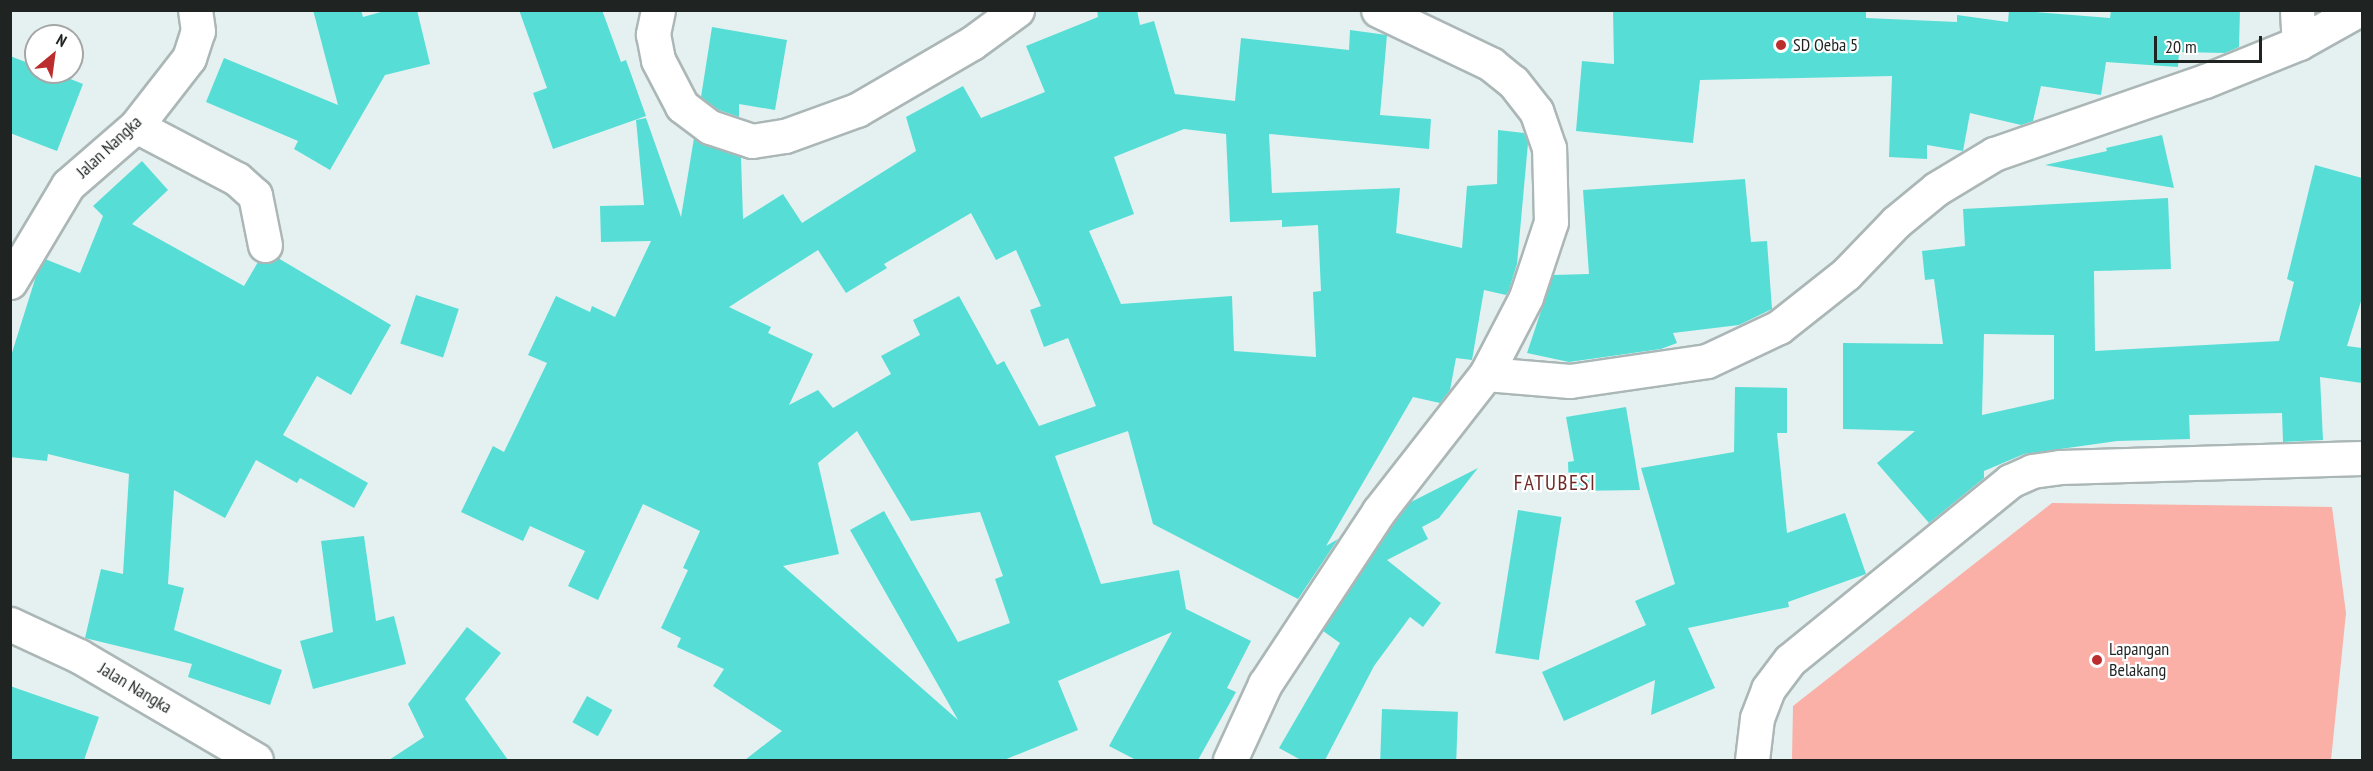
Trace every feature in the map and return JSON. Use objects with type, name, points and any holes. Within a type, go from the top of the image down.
[{"type":"street","name":"Jalan Nangka","points":[[10,282],[68,185],[136,126],[195,47],[198,31],[195,10]]},
{"type":"street","points":[[658,10],[653,34],[658,60],[682,106],[710,128],[752,141],[785,136],[857,110],[972,43],[1017,10]]},
{"type":"street","points":[[1230,760],[1277,665],[1379,511],[1486,374],[1526,297],[1551,222],[1549,148],[1536,111],[1513,82],[1491,64],[1378,10]]},
{"type":"street","points":[[2297,10],[2299,43]]},
{"type":"street","points":[[1486,374],[1570,381],[1707,361],[1779,327],[1846,274],[1896,222],[1936,189],[1994,154],[2205,81],[2299,43],[2358,10]]},
{"type":"street","points":[[136,126],[237,179],[255,195],[265,245]]},
{"type":"street","points":[[1752,760],[1757,718],[1768,689],[1790,660],[2010,481],[2032,471],[2060,467],[2362,458]]},
{"type":"street","name":"Jalan Nangka","points":[[10,624],[79,656],[256,760]]},
{"type":"shaded area","name":"Lapangan Belakang","points":[[2052,503],[2332,507],[2346,613],[2331,760],[1792,760],[1793,706]]},
{"type":"building","points":[[313,10],[361,10],[363,17],[388,10],[417,10],[430,64],[385,75],[330,170],[294,149],[298,141],[206,102],[224,58],[338,105]]},
{"type":"building","points":[[519,10],[602,10],[621,62],[626,60],[646,116],[553,149],[533,93],[547,88]]},
{"type":"building","points":[[1097,10],[1137,10],[1140,25],[1154,21],[1175,94],[1235,101],[1241,38],[1349,50],[1350,30],[1387,35],[1380,115],[1431,119],[1429,149],[1269,134],[1272,193],[1400,188],[1396,233],[1462,248],[1467,186],[1497,184],[1498,130],[1524,133],[1528,143],[1517,264],[1509,290],[1506,295],[1484,290],[1472,360],[1456,358],[1450,390],[1440,403],[1413,397],[1326,546],[1338,539],[1298,599],[1153,524],[1128,431],[1055,456],[1101,584],[1179,570],[1186,609],[1251,641],[1227,688],[1236,692],[1198,760],[1136,760],[1109,746],[1172,632],[1058,681],[1078,730],[1004,760],[745,760],[782,731],[713,686],[724,669],[677,647],[681,638],[661,628],[688,570],[683,568],[700,531],[643,504],[598,600],[568,586],[585,551],[530,526],[523,541],[461,512],[493,446],[504,452],[547,363],[528,355],[556,296],[590,312],[592,306],[615,317],[651,241],[601,242],[600,206],[644,205],[636,120],[646,118],[681,217],[694,138],[741,157],[743,219],[783,194],[802,223],[916,151],[906,117],[963,86],[981,118],[1045,92],[1026,46],[1098,17]],"holes":[[[1184,129],[1226,134],[1230,222],[1282,220],[1282,227],[1318,225],[1321,291],[1313,292],[1316,357],[1234,351],[1232,296],[1121,304],[1089,231],[1134,214],[1114,157]],[[971,213],[996,260],[1016,250],[1041,306],[1030,310],[1044,347],[1068,338],[1096,406],[1039,426],[1004,361],[997,365],[959,296],[913,320],[920,335],[881,356],[891,374],[833,408],[818,390],[789,405],[813,354],[768,333],[771,327],[729,307],[818,250],[846,293],[887,268],[884,264]],[[857,431],[911,521],[980,512],[1003,576],[995,579],[1010,623],[958,642],[884,511],[850,530],[958,720],[783,566],[839,554],[818,463]]]},
{"type":"building","points":[[1613,10],[1866,10],[1866,18],[1957,22],[1957,15],[2008,22],[2009,10],[2110,18],[2111,10],[2240,10],[2239,47],[2225,53],[2179,52],[2178,67],[2106,62],[2101,95],[2041,86],[2033,121],[2021,125],[1970,113],[1963,151],[1927,145],[1927,159],[1889,157],[1892,76],[1700,80],[1693,143],[1576,131],[1582,61],[1614,64]]},
{"type":"building","points":[[712,27],[787,40],[775,110],[739,104],[739,117],[719,110],[701,97]]},
{"type":"building","points":[[10,56],[24,61],[24,84],[83,84],[57,151],[10,133]]},
{"type":"building","points":[[2162,135],[2174,188],[2045,165],[2107,151],[2106,148]]},
{"type":"building","points":[[142,161],[168,190],[132,224],[244,286],[258,262],[268,263],[278,258],[391,325],[351,395],[317,376],[283,435],[368,483],[354,508],[300,478],[297,483],[256,460],[225,518],[174,490],[168,584],[184,588],[174,630],[282,670],[270,705],[188,677],[192,664],[85,638],[101,569],[123,574],[129,474],[48,454],[47,461],[10,457],[10,359],[37,273],[45,259],[80,273],[103,216],[93,206]]},
{"type":"building","points":[[2315,165],[2362,178],[2362,298],[2347,346],[2362,348],[2362,383],[2320,377],[2323,440],[2283,442],[2282,413],[2189,415],[2190,439],[2117,441],[2024,454],[1984,471],[1984,478],[1929,523],[1877,463],[1915,431],[1843,429],[1843,343],[1943,344],[1934,279],[1925,280],[1922,251],[1965,246],[1963,209],[2168,198],[2171,269],[2094,271],[2095,351],[2279,341],[2294,282],[2287,279]],"holes":[[[1984,334],[2054,335],[2054,399],[1982,415]]]},
{"type":"building","points":[[1745,179],[1751,242],[1767,241],[1772,309],[1739,325],[1673,333],[1677,343],[1661,349],[1569,362],[1527,353],[1553,275],[1589,274],[1583,190]]},
{"type":"building","points":[[416,295],[459,309],[443,357],[400,344]]},
{"type":"building","points":[[1735,387],[1787,388],[1787,433],[1777,433],[1787,533],[1845,513],[1866,574],[1788,602],[1789,607],[1688,628],[1715,688],[1651,715],[1655,680],[1564,721],[1542,672],[1646,625],[1635,601],[1675,584],[1641,468],[1734,452]]},
{"type":"building","points":[[1626,407],[1640,490],[1569,491],[1568,462],[1574,461],[1566,417]]},
{"type":"building","points":[[1478,468],[1439,518],[1422,527],[1428,539],[1387,560],[1441,603],[1423,627],[1410,617],[1374,666],[1325,760],[1301,760],[1279,748],[1340,643],[1323,631],[1394,522],[1409,503]]},
{"type":"building","points":[[1518,510],[1561,517],[1539,660],[1495,653]]},
{"type":"building","points":[[364,536],[376,621],[394,616],[406,664],[313,689],[300,641],[333,632],[321,541]]},
{"type":"building","points":[[467,627],[501,653],[465,699],[508,760],[389,760],[424,737],[408,704]]},
{"type":"building","points":[[10,686],[99,717],[84,760],[10,760]]},
{"type":"building","points":[[587,696],[612,710],[598,736],[572,722]]},
{"type":"building","points":[[1382,709],[1458,712],[1456,760],[1380,760]]},
{"type":"place","name":"SD Oeba 5","points":[[1781,45]]},
{"type":"place","name":"Lapangan Belakang","points":[[2097,660]]},
{"type":"district","name":"FATUBESI","points":[[1555,483]]}]
